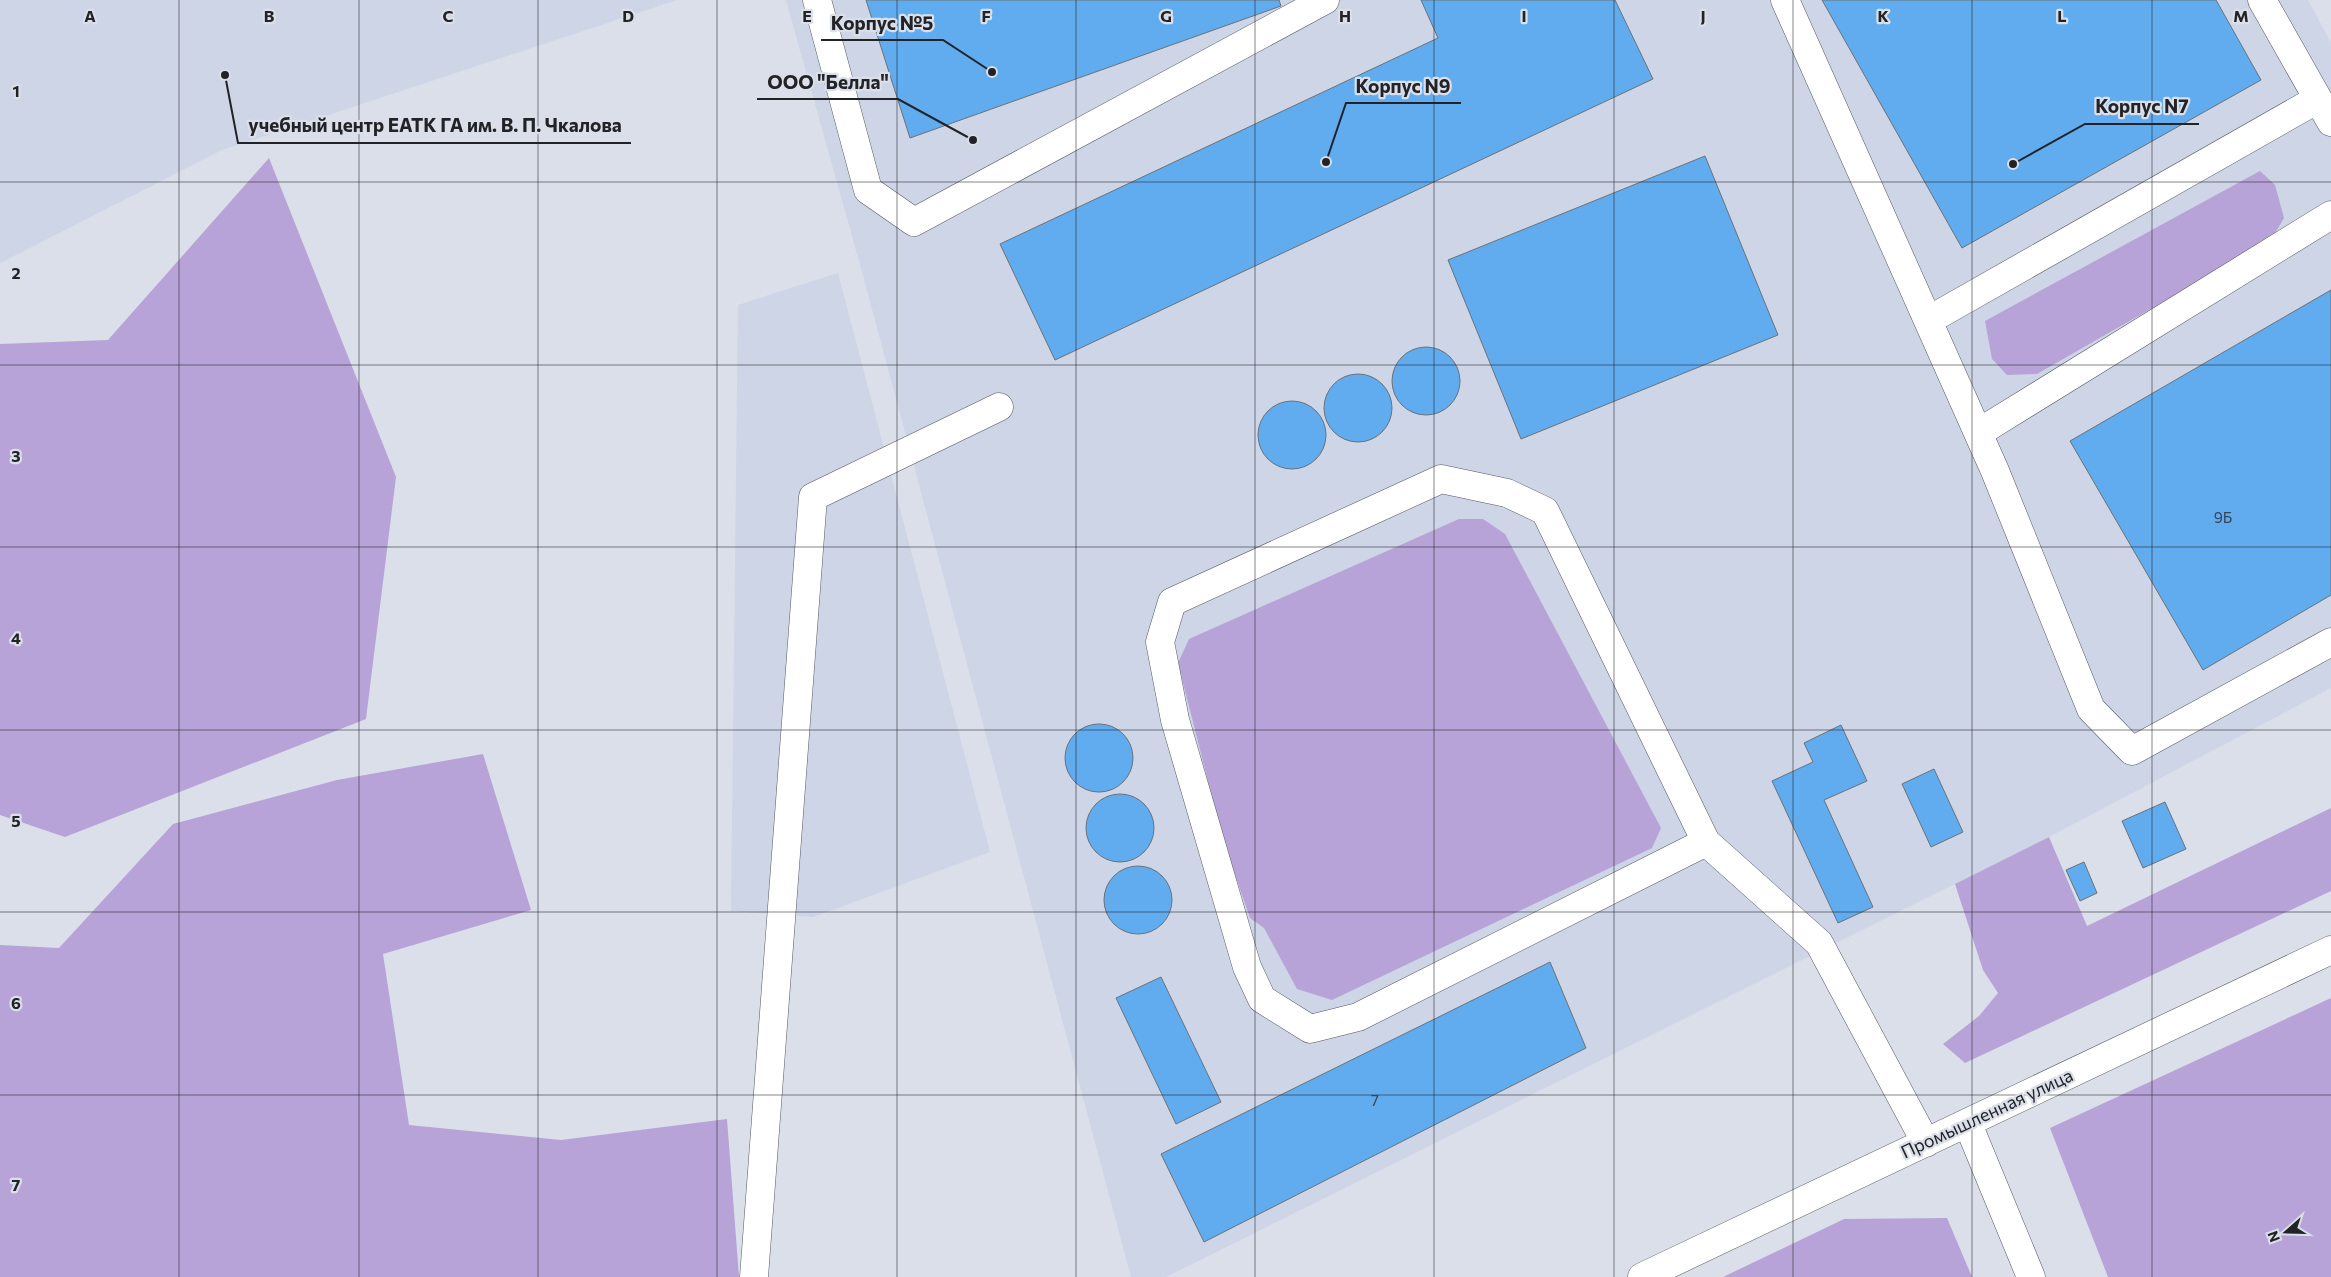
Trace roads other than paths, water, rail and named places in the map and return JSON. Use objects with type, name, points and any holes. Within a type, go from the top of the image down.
[{"type":"street","points":[[818,0],[868,190],[914,222],[1311,4]]},
{"type":"street","points":[[1785,0],[1978,433],[2091,709],[2132,751],[2331,642]]},
{"type":"street","points":[[2262,0],[2331,122]]},
{"type":"street","points":[[1928,320],[2318,99]]},
{"type":"street","points":[[1978,433],[2331,215]]},
{"type":"street","points":[[754,1277],[813,497],[999,408]]},
{"type":"street","points":[[1706,842],[1358,1017],[1310,1029],[1262,999],[1247,967],[1175,720],[1160,642],[1172,602],[1442,479],[1507,494],[1545,511],[1706,842],[1819,943],[1926,1144]]},
{"type":"street","name":"Промышленная улица","points":[[1642,1277],[1926,1144],[2331,950]]},
{"type":"street","points":[[1968,1124],[2031,1277]]},
{"type":"place","name":"Корпус №5","points":[[992,72]]},
{"type":"place","name":"учебный центр ЕАТК ГА им. В. П. Чкалова","points":[[225,75]]},
{"type":"place","name":"ООО \"Белла\"","points":[[973,140]]},
{"type":"place","name":"Корпус N9","points":[[1326,162]]},
{"type":"place","name":"Корпус N7","points":[[2013,164]]}]
